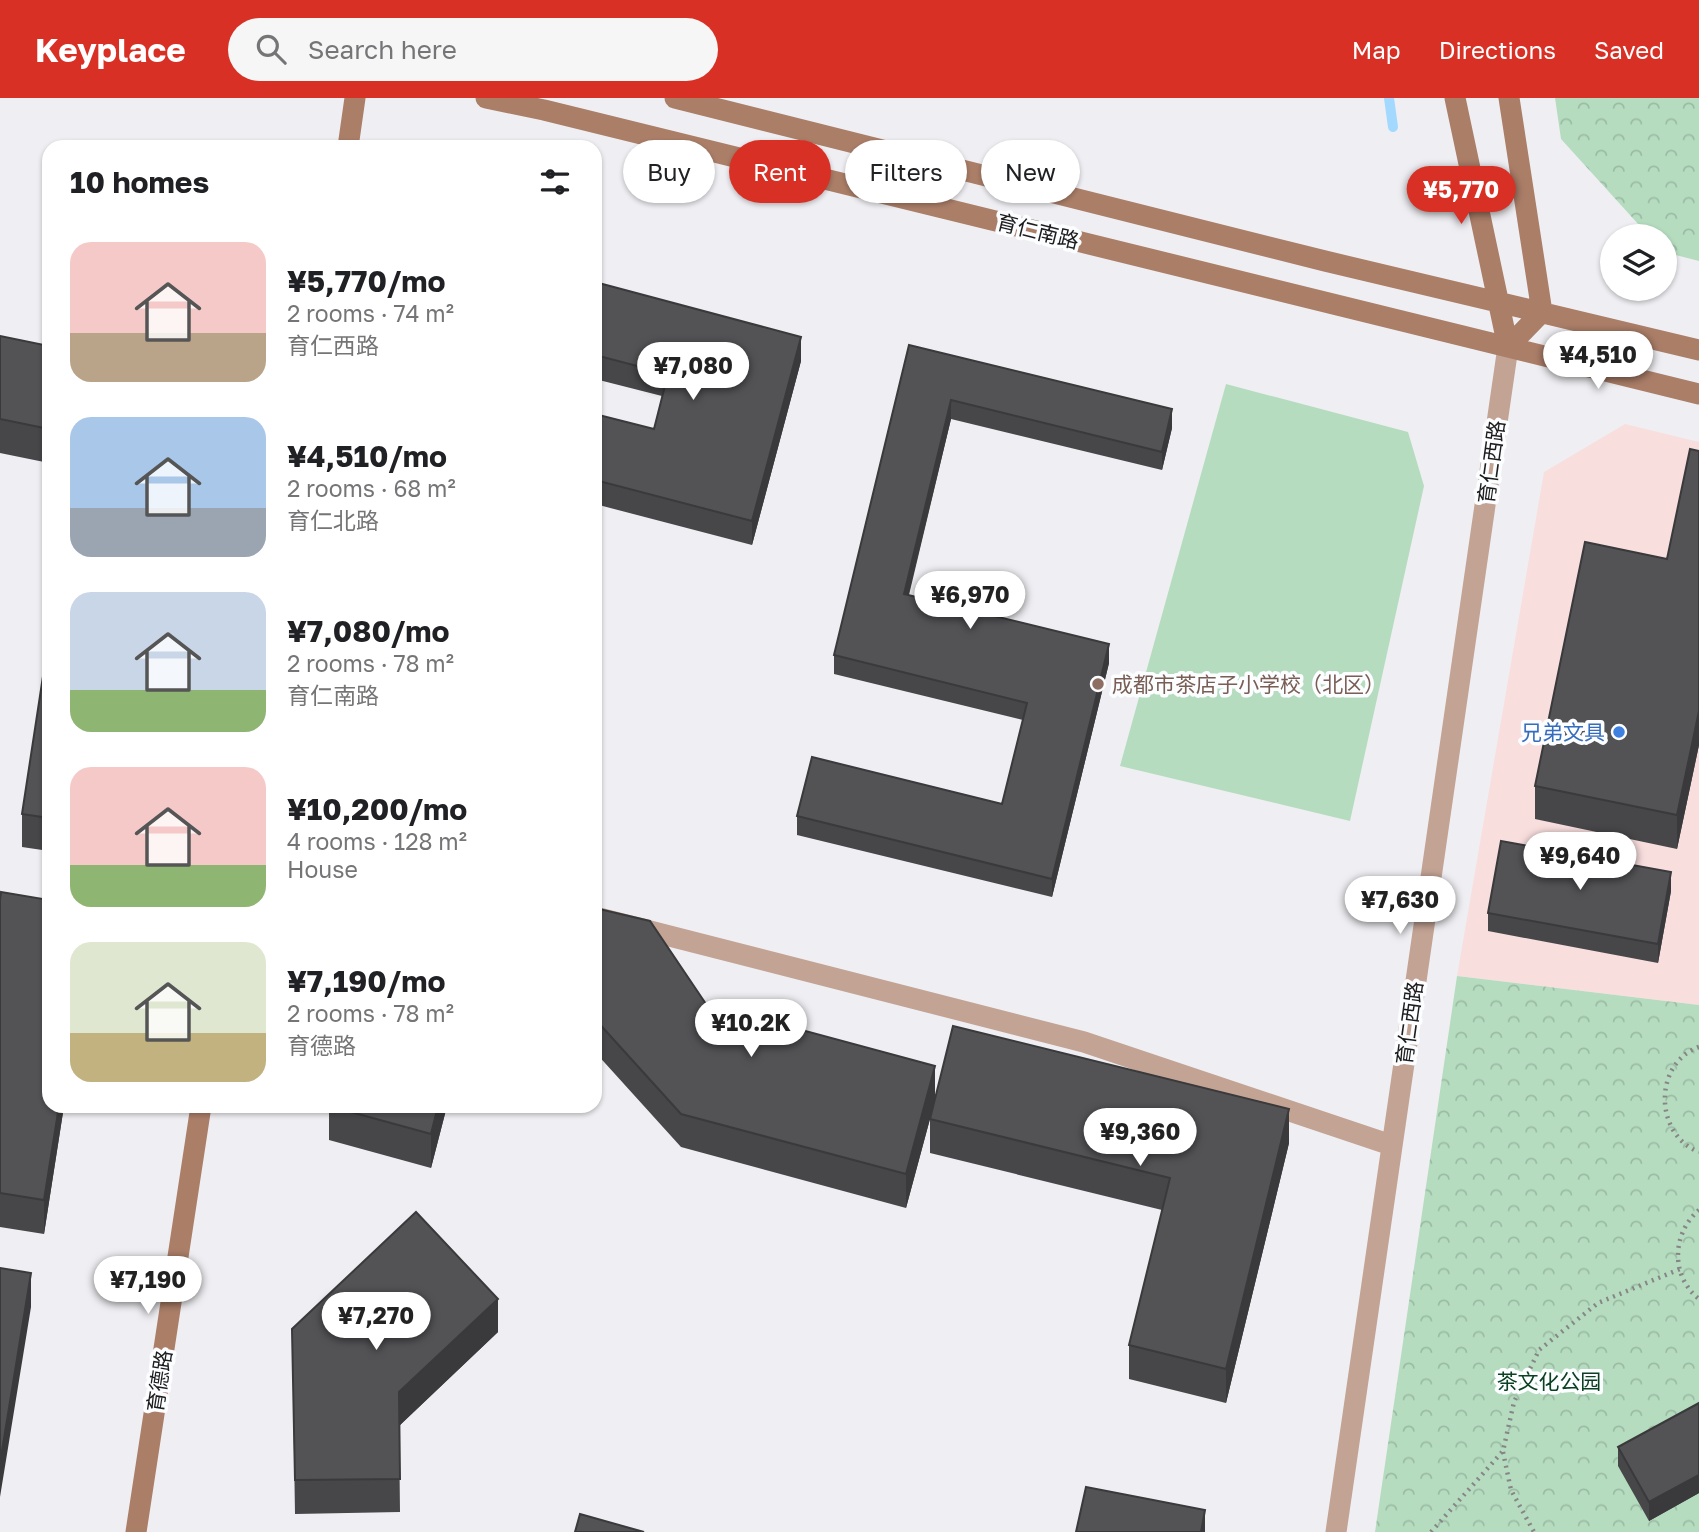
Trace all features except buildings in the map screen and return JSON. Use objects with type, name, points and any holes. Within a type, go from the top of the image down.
[{"type":"street","points":[[349,140],[355,98]]},
{"type":"street","name":"育仁南路","points":[[486,98],[558,113],[1699,394]]},
{"type":"street","points":[[675,98],[1298,255],[1699,351]]},
{"type":"street","name":"育仁西路","points":[[1336,1532],[1508,347],[1455,98]]},
{"type":"street","points":[[1509,98],[1542,312]]},
{"type":"street","points":[[1508,347],[1542,312]]},
{"type":"street","points":[[602,920],[1084,1042],[1391,1145]]},
{"type":"street","name":"育德路","points":[[136,1532],[200,1113]]},
{"type":"path","points":[[1699,1047],[1692,1049],[1676,1063],[1667,1081],[1664,1101],[1668,1122],[1679,1139],[1699,1152]]},
{"type":"path","points":[[1699,1210],[1690,1218],[1680,1236],[1677,1257],[1681,1277],[1692,1294],[1699,1299]]},
{"type":"path","points":[[1534,1532],[1511,1490],[1503,1451],[1514,1402],[1539,1350],[1598,1303],[1679,1269]]},
{"type":"path","points":[[1431,1532],[1503,1451]]},
{"type":"shaded area","points":[[1625,424],[1699,442],[1699,1005],[1457,976],[1544,472]]},
{"type":"green space","points":[[1555,98],[1699,98],[1699,261],[1677,255],[1677,224],[1638,224],[1561,139]]},
{"type":"green space","points":[[1226,384],[1408,432],[1424,486],[1350,821],[1120,766]]},
{"type":"green space","name":"茶文化公园","points":[[1457,976],[1699,1005],[1699,1532],[1375,1532]]},
{"type":"waterway","points":[[1389,98],[1393,127]]},
{"type":"place","name":"成都市茶店子小学校（北区）","points":[[1098,684]]},
{"type":"place","name":"兄弟文具","points":[[1619,732]]}]
